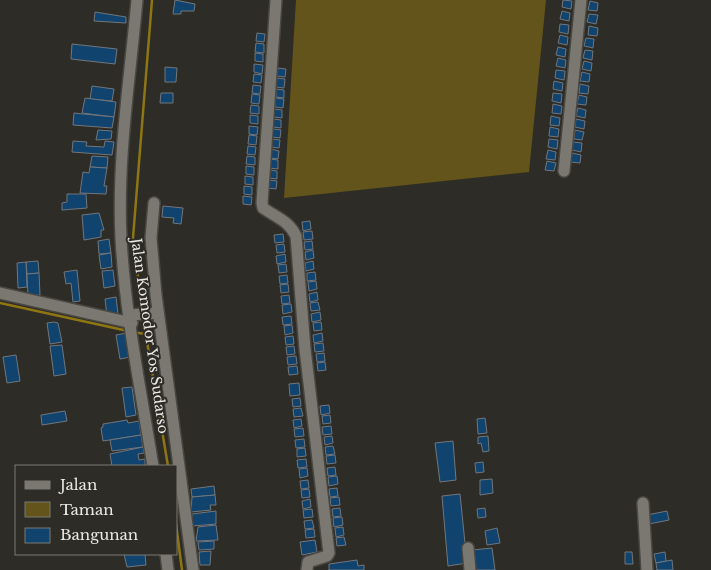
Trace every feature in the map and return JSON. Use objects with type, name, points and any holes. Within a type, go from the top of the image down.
[{"type":"street","name":"Jalan Komodor Yos Sudarso","points":[[137,0],[121,183],[121,238],[153,465]]},
{"type":"street","points":[[276,0],[262,203],[263,208],[276,214],[292,228],[296,236],[305,349],[329,553],[327,556],[308,562],[307,570]]},
{"type":"street","points":[[564,170],[581,0]]},
{"type":"street","points":[[154,202],[150,238],[155,313],[176,465]]},
{"type":"street","points":[[0,293],[132,324],[155,313]]},
{"type":"street","points":[[178,483],[193,570]]},
{"type":"street","points":[[643,502],[647,570]]},
{"type":"street","points":[[468,548],[470,570]]},
{"type":"street","points":[[166,555],[168,570]]},
{"type":"green space","points":[[296,0],[546,0],[529,172],[284,198]]},
{"type":"building","points":[[175,0],[195,4],[194,11],[181,11],[181,14],[173,14]]},
{"type":"building","points":[[563,0],[572,1],[571,9],[562,7]]},
{"type":"building","points":[[590,1],[598,3],[597,11],[588,10]]},
{"type":"building","points":[[562,11],[570,13],[569,21],[560,19]]},
{"type":"building","points":[[95,12],[126,17],[126,23],[94,21]]},
{"type":"building","points":[[589,14],[598,15],[596,24],[587,22]]},
{"type":"building","points":[[560,24],[569,25],[568,34],[559,32]]},
{"type":"building","points":[[589,26],[598,28],[597,36],[588,35]]},
{"type":"building","points":[[257,33],[265,34],[264,42],[256,41]]},
{"type":"building","points":[[560,35],[568,37],[567,45],[558,43]]},
{"type":"building","points":[[586,38],[594,39],[593,48],[584,46]]},
{"type":"building","points":[[256,43],[264,44],[264,53],[255,52]]},
{"type":"building","points":[[72,44],[117,49],[115,64],[71,59]]},
{"type":"building","points":[[558,47],[566,49],[565,57],[556,55]]},
{"type":"building","points":[[585,50],[593,51],[592,60],[583,58]]},
{"type":"building","points":[[255,53],[263,54],[263,62],[255,61]]},
{"type":"building","points":[[558,58],[566,60],[565,68],[556,66]]},
{"type":"building","points":[[584,61],[592,63],[591,71],[582,69]]},
{"type":"building","points":[[254,64],[263,65],[262,74],[254,72]]},
{"type":"building","points":[[165,67],[177,68],[176,82],[165,82]]},
{"type":"building","points":[[278,68],[286,69],[285,77],[277,76]]},
{"type":"building","points":[[556,70],[565,71],[564,80],[555,78]]},
{"type":"building","points":[[582,72],[590,74],[589,82],[580,81]]},
{"type":"building","points":[[254,74],[262,75],[261,83],[253,82]]},
{"type":"building","points":[[277,78],[285,79],[284,88],[276,87]]},
{"type":"building","points":[[554,81],[563,83],[562,91],[553,89]]},
{"type":"building","points":[[580,84],[589,86],[588,94],[579,93]]},
{"type":"building","points":[[253,85],[261,86],[260,94],[252,93]]},
{"type":"building","points":[[92,86],[114,89],[112,101],[90,99]]},
{"type":"building","points":[[276,89],[284,90],[284,98],[276,97]]},
{"type":"building","points":[[161,93],[173,93],[173,103],[160,103]]},
{"type":"building","points":[[553,93],[562,94],[561,103],[552,101]]},
{"type":"building","points":[[252,94],[260,95],[259,104],[251,103]]},
{"type":"building","points":[[579,95],[587,97],[586,105],[577,104]]},
{"type":"building","points":[[85,98],[116,102],[114,117],[82,113]]},
{"type":"building","points":[[275,98],[284,99],[283,108],[275,107]]},
{"type":"building","points":[[553,104],[562,106],[561,114],[552,113]]},
{"type":"building","points":[[251,105],[259,106],[259,114],[250,113]]},
{"type":"building","points":[[578,108],[586,110],[585,118],[576,116]]},
{"type":"building","points":[[274,109],[282,110],[282,118],[274,117]]},
{"type":"building","points":[[74,113],[114,117],[112,128],[73,125]]},
{"type":"building","points":[[250,115],[258,116],[258,124],[250,123]]},
{"type":"building","points":[[551,116],[560,118],[559,126],[550,125]]},
{"type":"building","points":[[273,119],[281,120],[281,128],[273,127]]},
{"type":"building","points":[[576,119],[585,121],[584,129],[575,127]]},
{"type":"building","points":[[249,126],[258,127],[257,135],[249,134]]},
{"type":"building","points":[[550,127],[559,129],[558,137],[549,136]]},
{"type":"building","points":[[273,129],[281,130],[280,138],[272,137]]},
{"type":"building","points":[[98,130],[112,131],[111,139],[96,140]]},
{"type":"building","points":[[575,130],[584,132],[582,140],[574,139]]},
{"type":"building","points":[[249,135],[257,136],[256,145],[248,144]]},
{"type":"building","points":[[271,139],[280,140],[279,148],[271,147]]},
{"type":"building","points":[[549,139],[558,140],[557,149],[548,147]]},
{"type":"building","points":[[73,141],[87,142],[86,146],[104,147],[105,141],[114,142],[112,155],[72,152]]},
{"type":"building","points":[[573,142],[582,143],[581,152],[572,150]]},
{"type":"building","points":[[248,146],[256,147],[255,155],[247,154]]},
{"type":"building","points":[[271,149],[279,151],[278,159],[270,158]]},
{"type":"building","points":[[548,150],[556,152],[555,160],[546,159]]},
{"type":"building","points":[[572,153],[581,155],[580,163],[571,162]]},
{"type":"building","points":[[92,156],[108,157],[107,168],[90,167]]},
{"type":"building","points":[[247,156],[255,157],[255,165],[246,164]]},
{"type":"building","points":[[270,159],[278,160],[278,169],[269,168]]},
{"type":"building","points":[[547,161],[556,163],[554,171],[545,170]]},
{"type":"building","points":[[246,166],[254,167],[254,175],[246,174]]},
{"type":"building","points":[[90,167],[107,168],[104,186],[107,186],[106,194],[80,193],[83,172],[89,173]]},
{"type":"building","points":[[269,170],[277,171],[277,179],[269,178]]},
{"type":"building","points":[[245,176],[253,177],[253,185],[245,184]]},
{"type":"building","points":[[268,180],[277,181],[276,189],[268,188]]},
{"type":"building","points":[[244,186],[252,187],[252,195],[244,194]]},
{"type":"building","points":[[67,194],[86,194],[87,208],[62,210],[62,203],[67,202]]},
{"type":"building","points":[[243,196],[252,197],[251,205],[243,204]]},
{"type":"building","points":[[163,206],[183,208],[181,224],[173,223],[174,218],[162,217]]},
{"type":"building","points":[[99,213],[104,230],[101,230],[101,237],[84,240],[82,215]]},
{"type":"building","points":[[310,221],[311,229],[303,231],[302,222]]},
{"type":"building","points":[[312,231],[313,239],[304,240],[303,232]]},
{"type":"building","points":[[283,234],[284,242],[275,243],[274,235]]},
{"type":"building","points":[[109,239],[111,253],[99,254],[98,241]]},
{"type":"building","points":[[312,241],[313,249],[305,250],[304,242]]},
{"type":"building","points":[[284,244],[285,252],[277,253],[276,245]]},
{"type":"building","points":[[313,250],[314,258],[306,260],[305,252]]},
{"type":"building","points":[[111,253],[112,267],[101,269],[99,255]]},
{"type":"building","points":[[285,254],[286,262],[277,264],[276,256]]},
{"type":"building","points":[[38,261],[39,273],[27,274],[26,262]]},
{"type":"building","points":[[313,261],[314,269],[306,271],[305,263]]},
{"type":"building","points":[[26,262],[27,287],[18,288],[17,263]]},
{"type":"building","points":[[286,264],[287,272],[279,273],[278,265]]},
{"type":"building","points":[[77,270],[80,301],[73,302],[71,283],[66,284],[64,272]]},
{"type":"building","points":[[113,270],[115,286],[104,288],[102,271]]},
{"type":"building","points":[[315,272],[316,280],[307,281],[307,273]]},
{"type":"building","points":[[39,273],[40,295],[28,296],[27,274]]},
{"type":"building","points":[[287,275],[288,283],[280,284],[279,276]]},
{"type":"building","points":[[316,281],[317,289],[309,291],[308,282]]},
{"type":"building","points":[[288,284],[289,292],[281,293],[280,285]]},
{"type":"building","points":[[317,292],[318,300],[310,302],[309,294]]},
{"type":"building","points":[[289,295],[290,303],[282,304],[281,296]]},
{"type":"building","points":[[116,297],[118,314],[107,316],[105,299]]},
{"type":"building","points":[[318,302],[320,310],[311,311],[310,303]]},
{"type":"building","points":[[291,304],[292,312],[283,314],[282,305]]},
{"type":"building","points":[[320,312],[321,320],[312,322],[311,314]]},
{"type":"building","points":[[291,316],[292,324],[283,325],[282,317]]},
{"type":"building","points":[[321,322],[322,330],[314,331],[313,323]]},
{"type":"building","points":[[47,323],[58,323],[62,342],[50,344]]},
{"type":"building","points":[[292,325],[293,333],[285,335],[284,326]]},
{"type":"building","points":[[127,333],[131,357],[120,359],[116,335]]},
{"type":"building","points":[[322,333],[323,341],[314,343],[313,335]]},
{"type":"building","points":[[293,336],[294,344],[286,345],[285,337]]},
{"type":"building","points":[[323,343],[324,351],[315,352],[314,344]]},
{"type":"building","points":[[62,345],[66,374],[54,376],[50,346]]},
{"type":"building","points":[[294,346],[295,354],[287,355],[286,347]]},
{"type":"building","points":[[324,353],[325,361],[317,362],[316,354]]},
{"type":"building","points":[[16,355],[20,381],[7,383],[3,357]]},
{"type":"building","points":[[296,356],[297,364],[288,365],[287,357]]},
{"type":"building","points":[[325,362],[326,370],[318,371],[317,363]]},
{"type":"building","points":[[297,366],[298,374],[289,375],[288,367]]},
{"type":"building","points":[[299,383],[300,395],[290,396],[289,384]]},
{"type":"building","points":[[132,387],[136,415],[126,417],[122,388]]},
{"type":"building","points":[[300,398],[301,406],[293,407],[292,399]]},
{"type":"building","points":[[329,405],[330,413],[321,415],[320,406]]},
{"type":"building","points":[[301,408],[303,416],[294,417],[293,409]]},
{"type":"building","points":[[65,411],[67,421],[42,425],[41,415]]},
{"type":"building","points":[[330,415],[331,423],[323,424],[322,416]]},
{"type":"building","points":[[485,418],[487,433],[478,434],[477,419]]},
{"type":"building","points":[[301,419],[302,426],[294,428],[293,420]]},
{"type":"building","points":[[127,420],[128,423],[139,421],[141,435],[103,441],[101,428],[103,424]]},
{"type":"building","points":[[331,426],[332,434],[323,435],[322,427]]},
{"type":"building","points":[[303,428],[304,436],[295,437],[294,429]]},
{"type":"building","points":[[141,435],[143,447],[112,451],[110,440]]},
{"type":"building","points":[[332,436],[333,443],[325,445],[324,437]]},
{"type":"building","points":[[488,436],[489,451],[483,452],[481,443],[478,444],[478,437]]},
{"type":"building","points":[[304,439],[305,447],[296,448],[295,440]]},
{"type":"building","points":[[453,441],[456,480],[440,482],[435,443]]},
{"type":"building","points":[[333,446],[335,454],[326,455],[325,447]]},
{"type":"building","points":[[143,447],[144,453],[138,454],[139,460],[145,459],[145,465],[112,465],[110,454]]},
{"type":"building","points":[[305,448],[306,456],[297,457],[297,449]]},
{"type":"building","points":[[335,455],[336,463],[327,464],[326,456]]},
{"type":"building","points":[[306,459],[307,467],[298,468],[297,460]]},
{"type":"building","points":[[483,462],[484,472],[476,473],[475,463]]},
{"type":"building","points":[[335,467],[336,475],[328,476],[327,468]]},
{"type":"building","points":[[307,468],[308,476],[300,478],[299,469]]},
{"type":"building","points":[[337,476],[338,484],[329,486],[328,477]]},
{"type":"building","points":[[492,479],[493,493],[480,495],[480,480]]},
{"type":"building","points":[[308,480],[309,488],[301,489],[300,481]]},
{"type":"building","points":[[214,486],[215,495],[192,497],[191,489]]},
{"type":"building","points":[[337,488],[338,496],[330,497],[329,489]]},
{"type":"building","points":[[309,489],[310,497],[302,498],[301,490]]},
{"type":"building","points":[[460,494],[467,563],[448,566],[442,496]]},
{"type":"building","points":[[215,495],[216,505],[210,505],[211,510],[191,512],[192,497]]},
{"type":"building","points":[[339,497],[340,505],[331,506],[330,498]]},
{"type":"building","points":[[310,499],[311,507],[303,509],[302,501]]},
{"type":"building","points":[[340,508],[341,516],[333,517],[332,509]]},
{"type":"building","points":[[485,508],[486,517],[478,518],[477,509]]},
{"type":"building","points":[[312,509],[313,517],[304,518],[303,510]]},
{"type":"building","points":[[216,511],[216,524],[192,526],[192,514]]},
{"type":"building","points":[[667,511],[669,520],[649,524],[647,515]]},
{"type":"building","points":[[342,517],[343,525],[334,527],[333,518]]},
{"type":"building","points":[[312,520],[314,528],[305,529],[304,521]]},
{"type":"building","points":[[216,525],[218,540],[196,541],[198,527]]},
{"type":"building","points":[[343,527],[344,535],[336,537],[335,528]]},
{"type":"building","points":[[497,528],[500,543],[487,545],[485,531]]},
{"type":"building","points":[[314,529],[315,537],[306,538],[305,530]]},
{"type":"building","points":[[344,537],[346,545],[337,546],[336,538]]},
{"type":"building","points":[[315,540],[317,552],[302,555],[300,542]]},
{"type":"building","points":[[214,541],[214,549],[199,550],[198,542]]},
{"type":"building","points":[[492,548],[495,570],[474,570],[472,550]]},
{"type":"building","points":[[211,551],[210,565],[200,565],[199,552]]},
{"type":"building","points":[[625,552],[632,552],[633,564],[625,564]]},
{"type":"building","points":[[665,552],[666,561],[656,563],[654,554]]},
{"type":"building","points":[[124,555],[145,555],[146,565],[127,567]]},
{"type":"building","points":[[357,560],[358,566],[364,565],[364,570],[329,570],[329,564]]},
{"type":"building","points":[[672,560],[673,570],[657,570],[656,563]]},
{"type":"waterway","points":[[142,310],[133,238],[152,0]]},
{"type":"waterway","points":[[0,303],[128,331]]},
{"type":"waterway","points":[[143,318],[168,465]]},
{"type":"waterway","points":[[133,332],[145,334]]},
{"type":"waterway","points":[[178,539],[182,570]]}]
